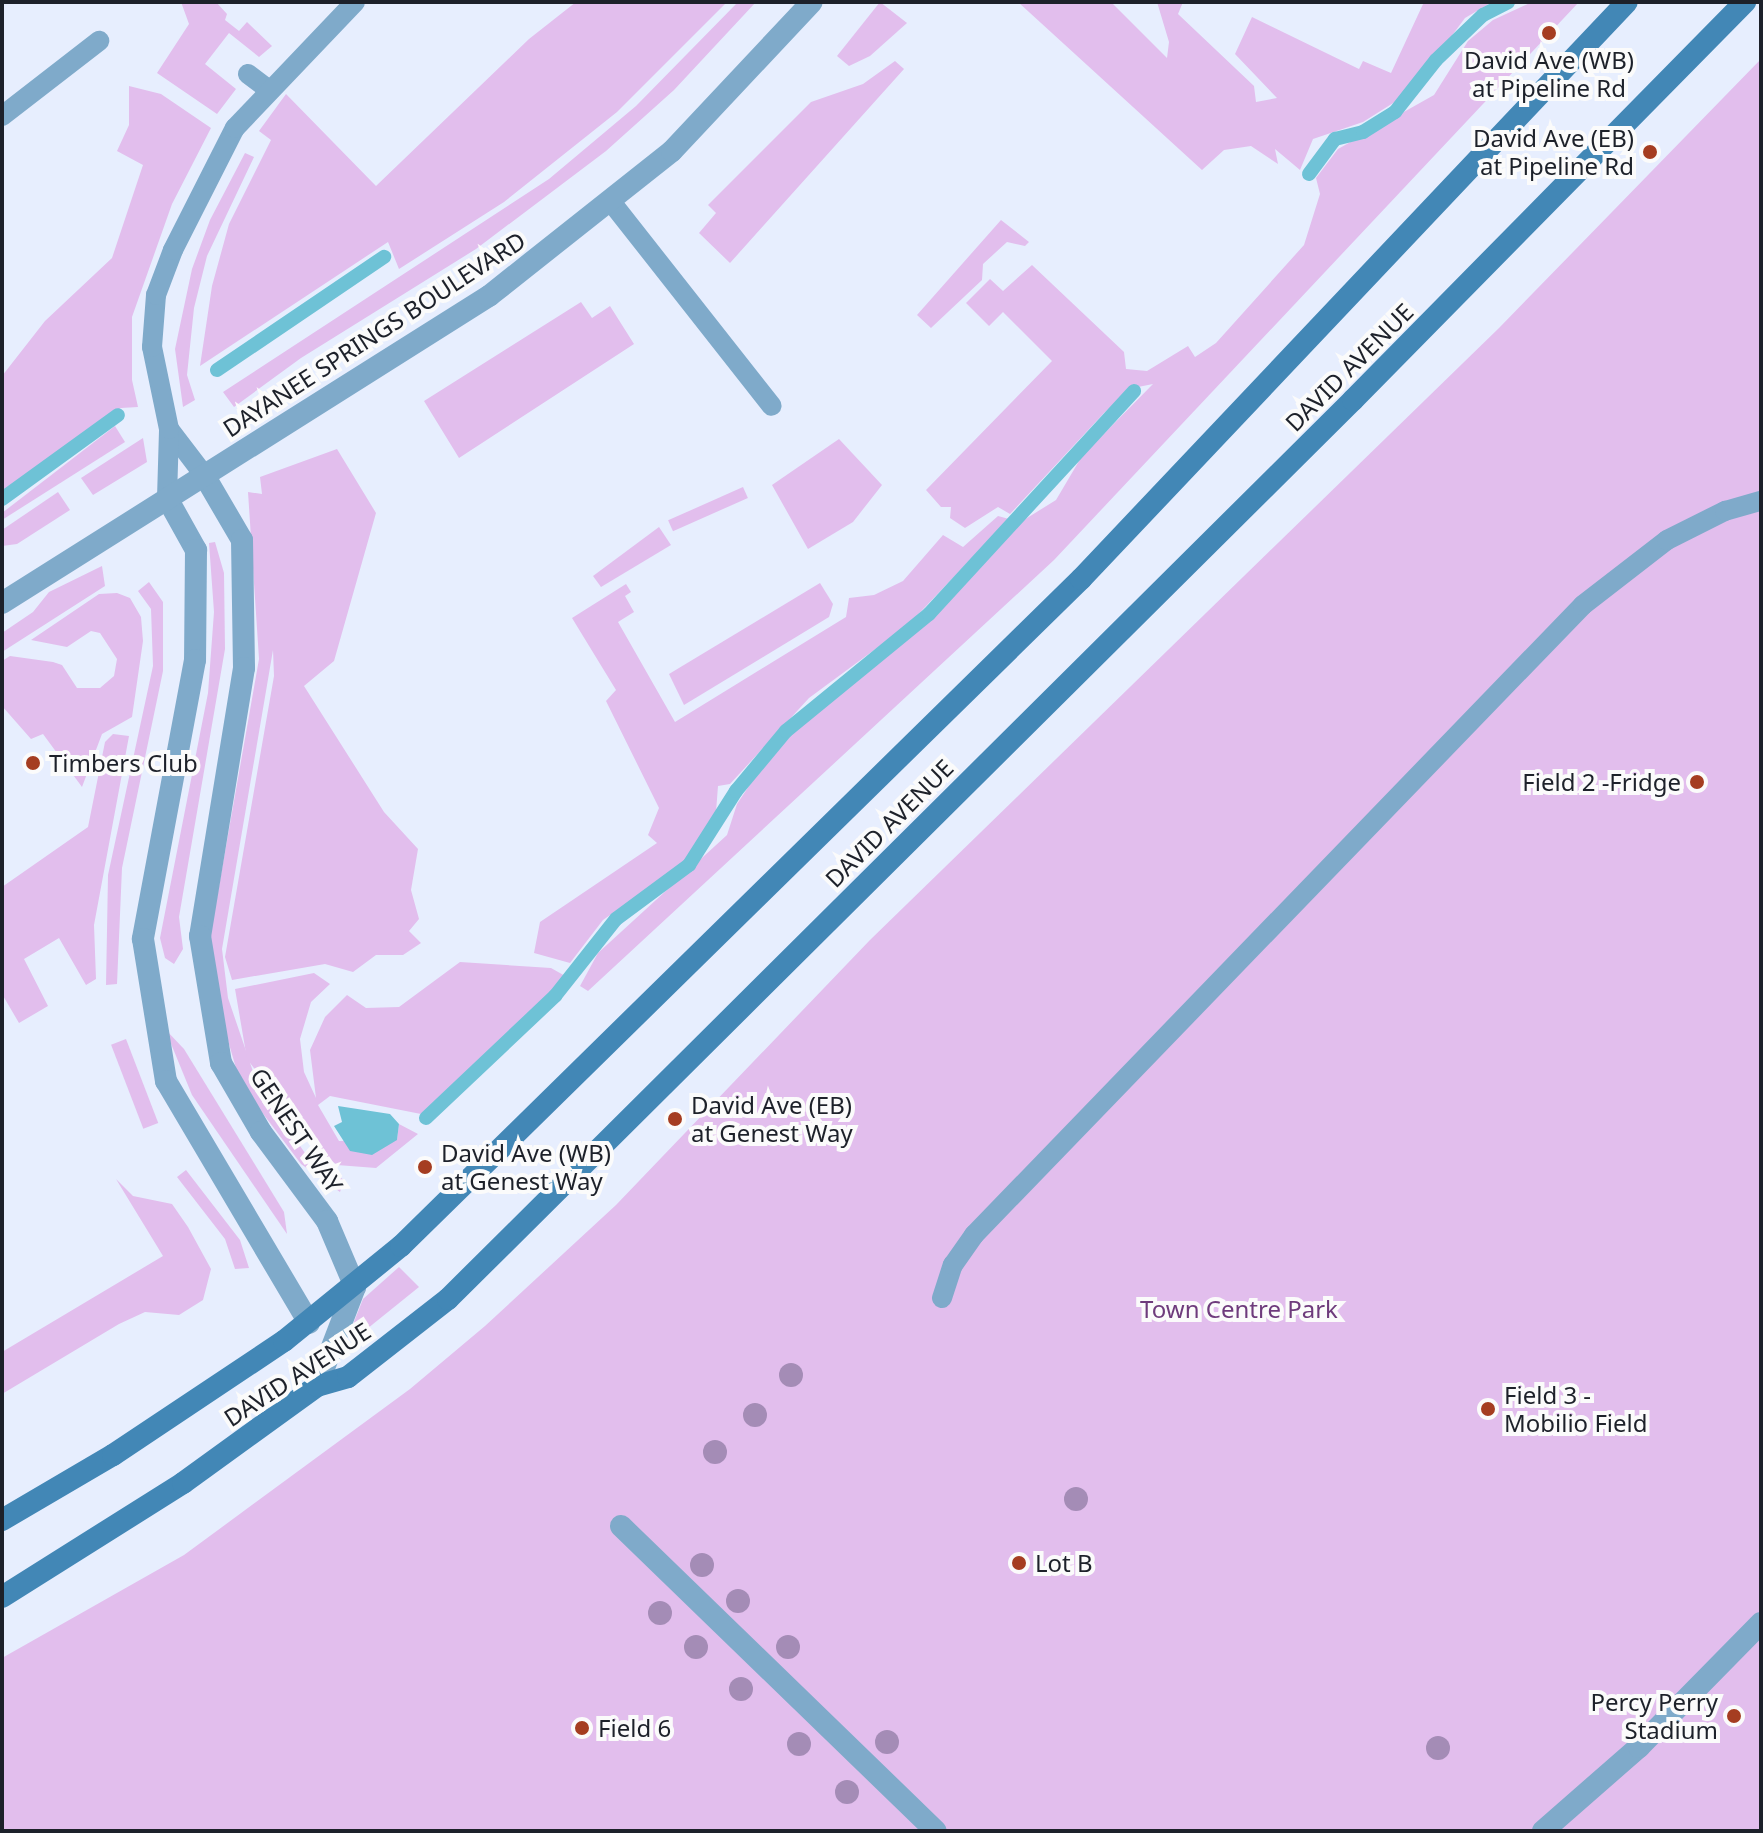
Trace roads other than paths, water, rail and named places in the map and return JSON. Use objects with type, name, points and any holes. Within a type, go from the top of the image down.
[{"type":"main road","name":"DAVID AVENUE","points":[[2,1520],[113,1455],[309,1323],[355,1287],[651,1004],[1081,579],[1627,2]]},
{"type":"main road","name":"DAVID AVENUE","points":[[2,1597],[183,1483],[317,1386],[348,1377],[448,1299],[1353,400],[1745,2]]},
{"type":"street","name":"DAYANEE SPRINGS BOULEVARD","points":[[2,603],[489,296],[612,203],[672,151],[812,2]]},
{"type":"street","name":"GENEST WAY","points":[[204,475],[242,540],[244,668],[200,936],[221,1063],[261,1132],[327,1221],[355,1287]]},
{"type":"street","points":[[167,498],[196,550],[195,660],[143,939],[166,1081],[309,1323]]},
{"type":"street","points":[[317,1386],[355,1287]]},
{"type":"street","points":[[621,1526],[936,1831]]},
{"type":"street","points":[[1543,1831],[1639,1747],[1761,1623]]},
{"type":"lane","points":[[167,498],[169,429],[152,347],[156,295],[173,250],[235,128],[355,2]]},
{"type":"lane","points":[[2,116],[99,41]]},
{"type":"lane","points":[[248,74],[269,90]]},
{"type":"lane","points":[[612,203],[772,406]]},
{"type":"lane","points":[[169,429],[204,475]]},
{"type":"lane","points":[[942,1298],[953,1265],[974,1235],[1583,605],[1667,540],[1725,511],[1761,501]]},
{"type":"water","points":[[338,1106],[390,1114],[399,1124],[397,1140],[372,1155],[350,1151],[334,1126],[342,1122]]},
{"type":"waterway","points":[[1309,174],[1335,139],[1363,132],[1395,112],[1436,60],[1483,15],[1508,2]]},
{"type":"waterway","points":[[217,370],[384,257]]},
{"type":"waterway","points":[[426,1118],[555,996],[616,919],[689,865],[736,791],[786,731],[929,614],[1134,391]]},
{"type":"waterway","points":[[2,499],[118,415]]},
{"type":"place","name":"David Ave (WB) at Pipeline Rd","points":[[1549,33]]},
{"type":"place","name":"David Ave (EB) at Pipeline Rd","points":[[1650,152]]},
{"type":"place","name":"Timbers Club","points":[[33,763]]},
{"type":"place","name":"Field 2 -Fridge","points":[[1697,782]]},
{"type":"place","name":"David Ave (EB) at Genest Way","points":[[675,1119]]},
{"type":"place","name":"David Ave (WB) at Genest Way","points":[[425,1167]]},
{"type":"place","name":"Field 3 - Mobilio Field","points":[[1488,1409]]},
{"type":"place","name":"Lot B","points":[[1019,1563]]},
{"type":"place","name":"Percy Perry Stadium","points":[[1734,1716]]},
{"type":"place","name":"Field 6","points":[[582,1728]]},
{"type":"park label","name":"Town Centre Park","points":[[1239,1309]]}]
